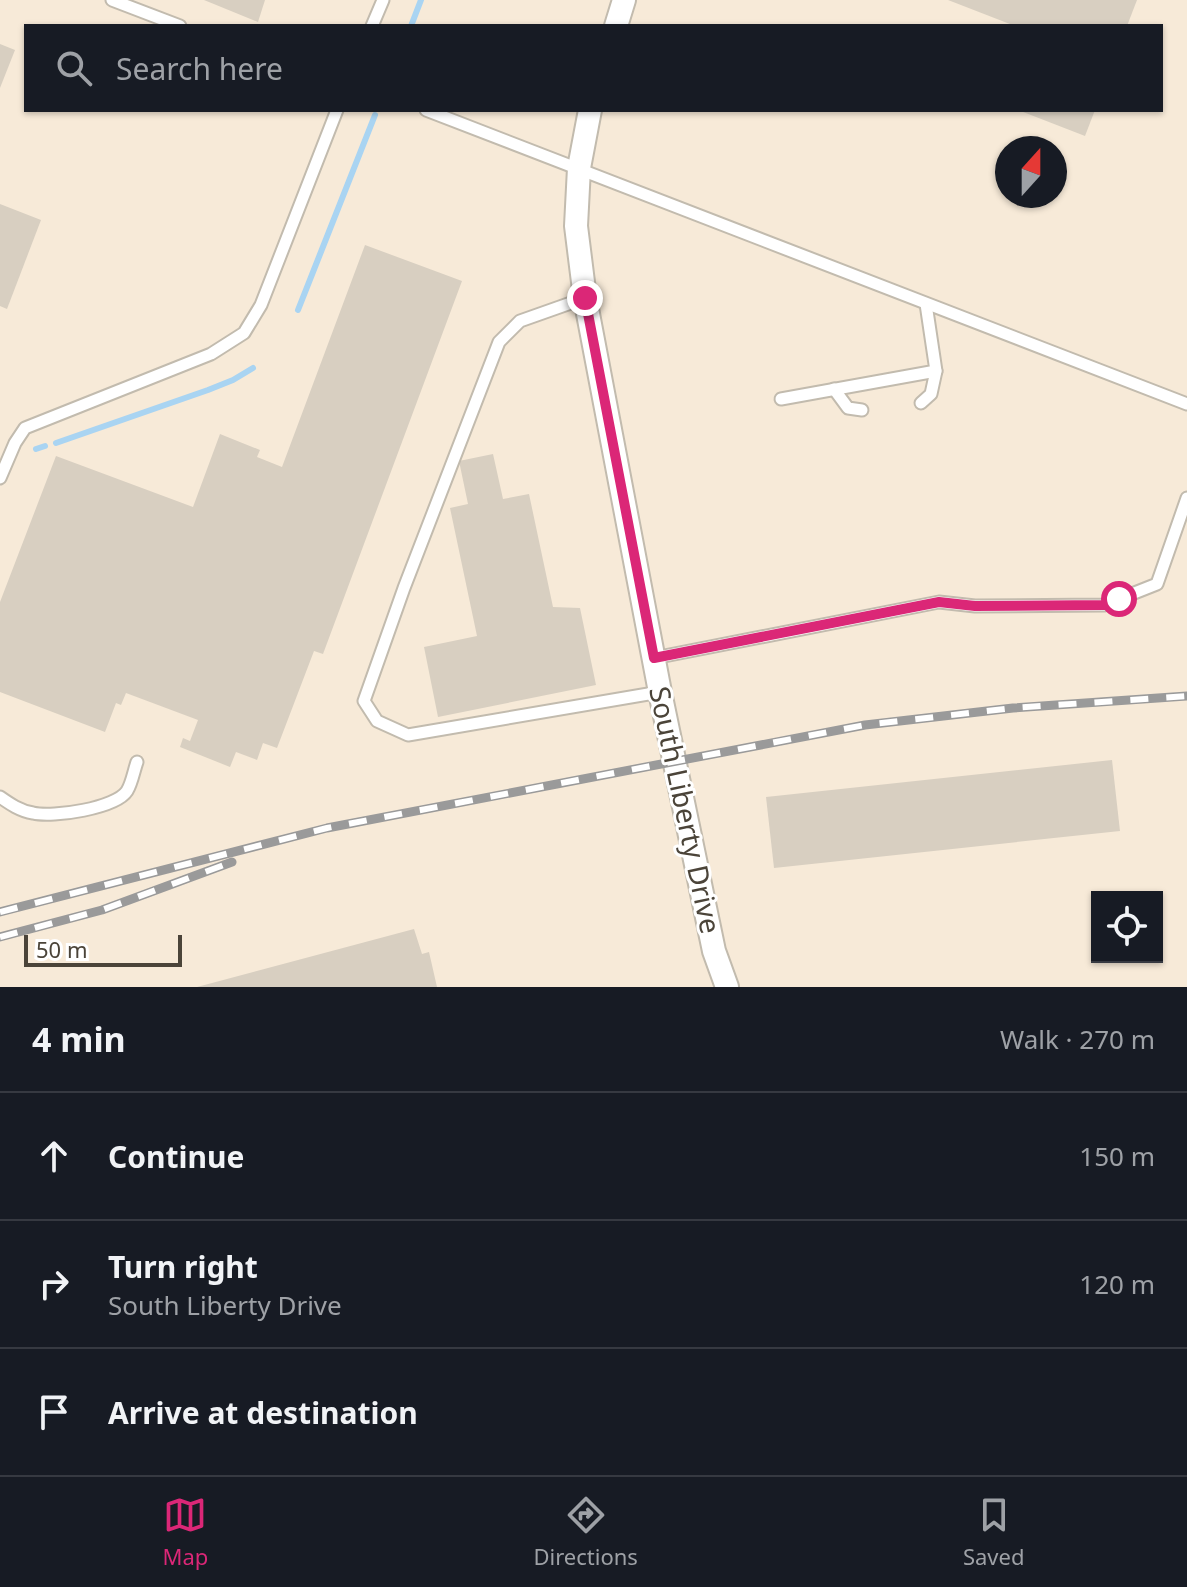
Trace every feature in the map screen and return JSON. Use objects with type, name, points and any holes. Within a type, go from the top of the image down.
[{"type":"street","points":[[617,24],[624,0]]},
{"type":"street","name":"South Liberty Drive","points":[[590,112],[579,168],[576,226],[585,298],[660,692],[714,951],[727,987]]},
{"type":"lane","points":[[112,0],[175,24]]},
{"type":"lane","points":[[373,24],[383,0]]},
{"type":"lane","points":[[0,478],[25,428],[211,354],[244,333],[261,305],[336,112]]},
{"type":"lane","points":[[431,112],[1187,404]]},
{"type":"lane","points":[[585,298],[520,321],[499,342],[364,701],[377,721],[408,735],[660,692]]},
{"type":"lane","points":[[921,403],[931,394],[936,371],[926,304]]},
{"type":"lane","points":[[781,399],[936,371]]},
{"type":"lane","points":[[834,389],[848,408],[862,410]]},
{"type":"lane","points":[[654,658],[939,602],[975,606],[1104,605],[1157,584],[1187,498]]},
{"type":"lane","points":[[0,797],[14,807],[35,814],[60,813],[112,803],[127,792],[137,762]]},
{"type":"shaded area","points":[[0,0],[1187,0],[1187,987],[0,987]]},
{"type":"building","points":[[204,0],[265,0],[258,22]]},
{"type":"building","points":[[948,0],[1137,0],[1128,24],[1010,24]]},
{"type":"building","points":[[0,44],[15,50],[0,88]]},
{"type":"building","points":[[1023,112],[1094,112],[1085,136]]},
{"type":"building","points":[[0,204],[41,220],[7,309],[0,306]]},
{"type":"building","points":[[365,245],[462,281],[323,654],[314,651],[277,748],[263,743],[257,760],[236,752],[230,767],[180,747],[183,738],[190,741],[198,720],[126,693],[121,705],[116,703],[105,732],[0,692],[0,602],[56,456],[193,507],[220,434],[260,450],[257,457],[282,467]]},
{"type":"building","points":[[493,454],[503,499],[529,494],[553,607],[580,608],[596,685],[438,717],[424,647],[477,636],[450,508],[468,504],[459,461]]},
{"type":"building","points":[[1112,760],[1120,831],[774,868],[766,797]]},
{"type":"building","points":[[414,929],[422,954],[429,952],[437,987],[197,987]]},
{"type":"waterway","points":[[412,24],[421,0]]},
{"type":"waterway","points":[[298,310],[375,115]]},
{"type":"waterway","points":[[56,443],[208,390],[253,368]]},
{"type":"waterway","points":[[36,449],[45,446]]},
{"type":"railway","points":[[0,912],[327,828],[865,725],[1013,708],[1187,696]]},
{"type":"railway","points":[[0,937],[102,910],[232,862]]},
{"type":"route","points":[[585,298],[654,658],[939,602],[975,606],[1104,605],[1119,599]]}]
